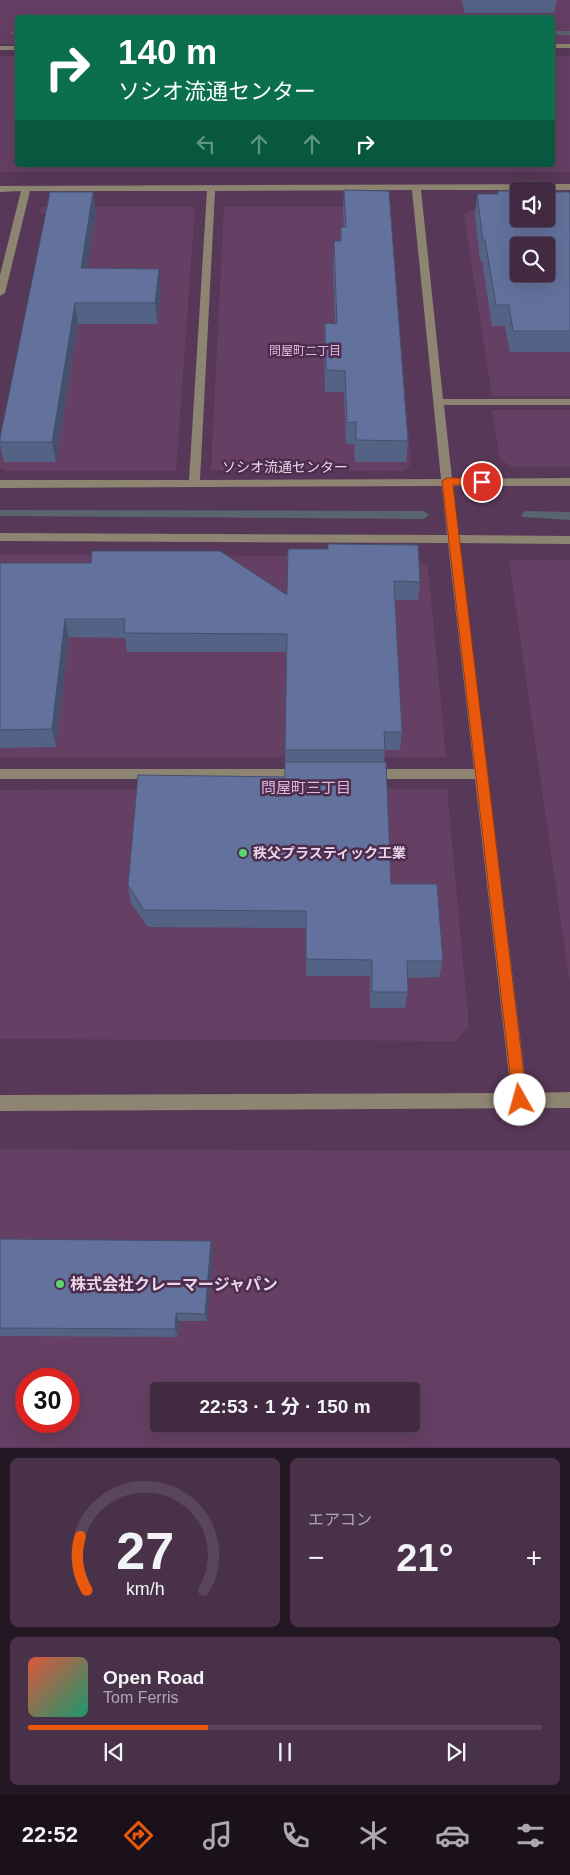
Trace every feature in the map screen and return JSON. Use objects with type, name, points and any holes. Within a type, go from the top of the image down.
[{"type":"street","points":[[555,46],[570,46]]},
{"type":"street","points":[[0,48],[15,48]]},
{"type":"street","points":[[0,189],[570,187]]},
{"type":"street","points":[[194,483],[211,188]]},
{"type":"street","points":[[416,188],[447,481],[520,1100]]},
{"type":"street","points":[[0,293],[26,189]]},
{"type":"street","points":[[438,402],[570,402]]},
{"type":"street","name":"ソシオ流通センター","points":[[0,484],[570,482]]},
{"type":"street","points":[[0,537],[570,540]]},
{"type":"street","points":[[0,774],[314,774]]},
{"type":"street","points":[[354,774],[481,774]]},
{"type":"street","points":[[0,1102],[570,1100]]},
{"type":"shaded area","points":[[0,0],[570,0],[570,44],[555,44],[555,15],[15,15],[15,44],[0,43]]},
{"type":"shaded area","points":[[0,56],[15,56],[15,167],[555,167],[555,56],[570,56],[570,172],[0,172]]},
{"type":"shaded area","points":[[41,207],[195,207],[176,471],[6,471],[0,467],[0,452],[48,213],[39,213]]},
{"type":"shaded area","points":[[224,207],[384,207],[390,212],[411,464],[404,471],[211,470]]},
{"type":"shaded area","points":[[470,210],[510,210],[510,227],[555,227],[555,216],[570,210],[570,396],[492,396],[464,215]]},
{"type":"shaded area","points":[[492,410],[570,410],[570,467],[512,467],[500,459]]},
{"type":"shaded area","points":[[0,555],[413,556],[428,567],[446,757],[0,757]]},
{"type":"shaded area","points":[[509,560],[570,560],[570,985]]},
{"type":"shaded area","points":[[447,789],[469,1026],[455,1041],[0,1039],[0,790]]},
{"type":"shaded area","points":[[0,1149],[570,1151],[570,1447],[0,1447]]},
{"type":"building","points":[[344,190],[389,191],[408,441],[356,440],[356,422],[347,423],[345,371],[326,370],[325,323],[337,324],[334,241],[341,241],[341,227],[346,227]]},
{"type":"building","points":[[498,191],[510,191],[510,227],[555,227],[555,192],[569,192],[570,331],[513,331],[509,305],[496,305],[485,240],[483,240],[477,194],[498,194]]},
{"type":"building","points":[[50,192],[93,192],[81,268],[159,269],[155,303],[75,303],[52,442],[0,442],[0,438]]},
{"type":"building","points":[[328,544],[418,545],[420,582],[394,581],[402,732],[384,732],[385,750],[285,750],[287,634],[124,633],[125,619],[65,619],[52,729],[0,730],[0,563],[91,563],[92,551],[220,551],[287,595],[288,549],[328,549]]},
{"type":"building","points":[[285,762],[386,762],[391,884],[437,884],[443,961],[407,961],[408,992],[372,992],[372,960],[306,959],[306,911],[144,910],[128,885],[138,775],[285,777]]},
{"type":"building","points":[[0,1239],[211,1241],[205,1314],[176,1313],[175,1329],[0,1328]]},
{"type":"waterway","points":[[555,33],[570,33]]},
{"type":"waterway","points":[[0,513],[424,515]]},
{"type":"waterway","points":[[526,515],[570,516]]},
{"type":"place","name":"秩父プラスティック工業","points":[[243,853]]},
{"type":"place","name":"株式会社クレーマージャパン","points":[[60,1284]]},
{"type":"district","name":"問屋町二丁目","points":[[305,351]]},
{"type":"district","name":"問屋町三丁目","points":[[306,788]]},
{"type":"route","points":[[482,482],[447,481],[520,1100]]}]
